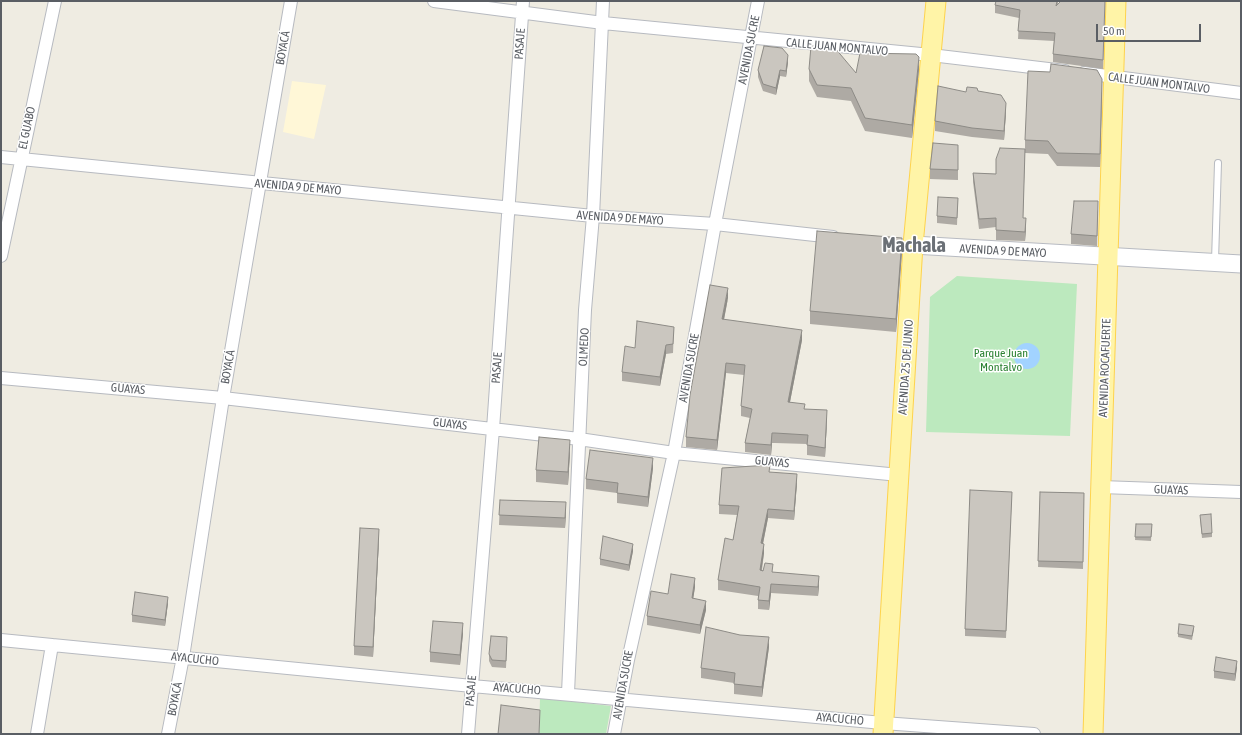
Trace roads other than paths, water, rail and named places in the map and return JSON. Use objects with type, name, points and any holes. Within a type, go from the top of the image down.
[{"type":"main road","name":"AVENIDA 25 DE JUNIO","points":[[883,728],[899,475],[905,244],[931,55],[936,1]]},
{"type":"main road","name":"AVENIDA ROCAFUERTE","points":[[1093,734],[1116,1]]},
{"type":"street","name":"EL GUABO","points":[[1,256],[55,1]]},
{"type":"street","name":"BOYACÁ","points":[[168,734],[183,657],[223,398],[291,1]]},
{"type":"street","name":"CALLE JUAN MONTALVO","points":[[434,1],[522,6],[603,23],[751,39],[931,55],[1241,94]]},
{"type":"street","name":"OLMEDO","points":[[568,693],[585,310],[593,216],[603,1]]},
{"type":"street","name":"AVENIDA SUCRE","points":[[614,734],[628,660],[674,453],[715,224],[758,1]]},
{"type":"street","name":"PASAJE","points":[[468,734],[493,429],[522,6]]},
{"type":"street","name":"AVENIDA 9 DE MAYO","points":[[1,158],[21,158],[260,184],[593,216],[715,224],[842,238]]},
{"type":"street","name":"AVENIDA 9 DE MAYO","points":[[905,244],[1241,264]]},
{"type":"street","name":"GUAYAS","points":[[1,378],[223,398],[579,439],[674,453],[899,475]]},
{"type":"street","name":"GUAYAS","points":[[1101,487],[1241,492]]},
{"type":"street","name":"AYACUCHO","points":[[1,640],[472,686],[568,693],[883,728],[1034,734]]},
{"type":"street","points":[[37,734],[52,645]]},
{"type":"lane","points":[[1215,263],[1218,163]]},
{"type":"water","points":[[1027,343],[1036,347],[1040,356],[1036,365],[1027,369],[1018,365],[1014,356],[1018,347]]},
{"type":"district","name":"Machala","points":[[914,246]]},
{"type":"park label","name":"Parque Juan Montalvo","points":[[1001,360]]}]
